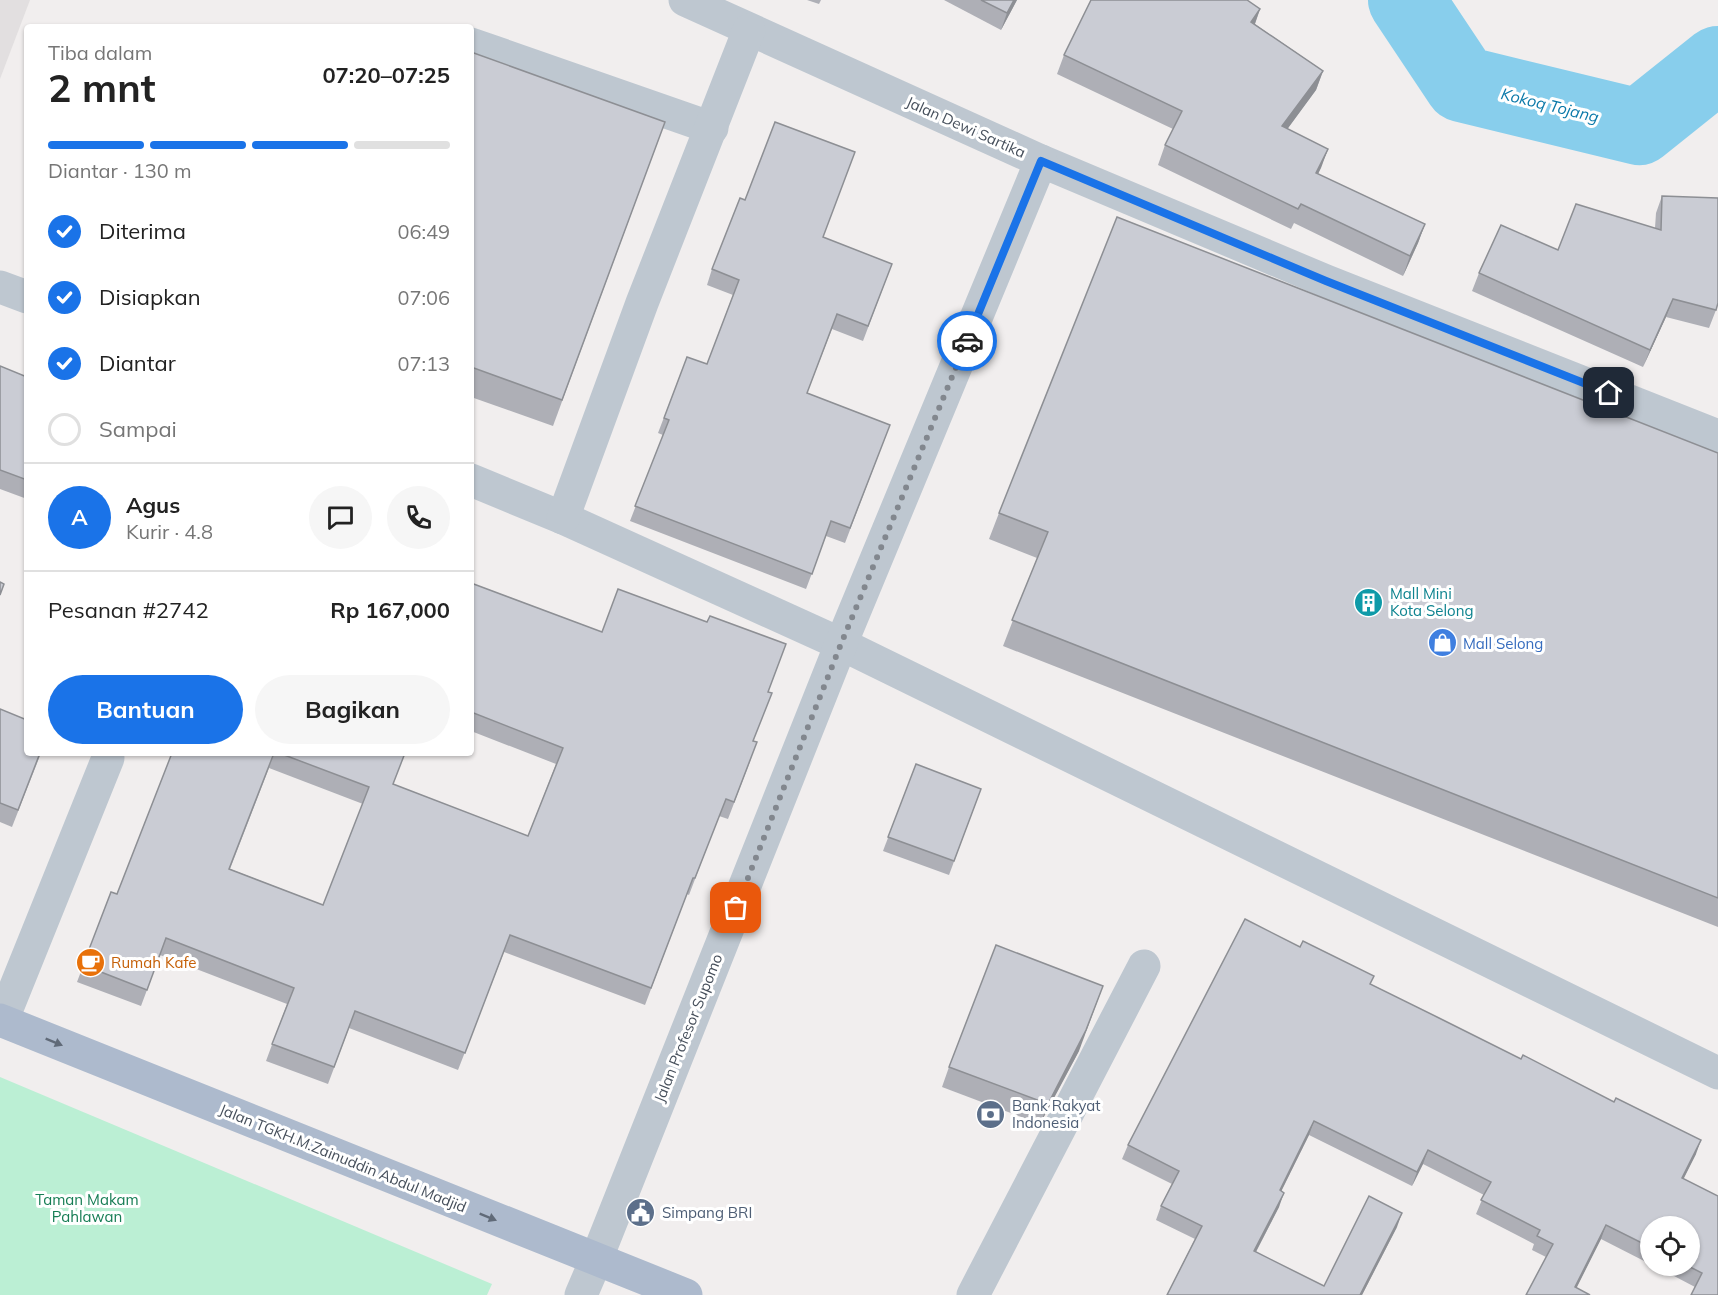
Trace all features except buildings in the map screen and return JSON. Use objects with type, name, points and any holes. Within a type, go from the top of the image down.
[{"type":"main road","name":"Jalan TGKH.M.Zainuddin Abdul Madjid","points":[[1,1021],[686,1295]]},
{"type":"street","name":"Jalan Dewi Sartika","points":[[685,0],[1041,161],[1326,281],[1718,436]]},
{"type":"street","points":[[563,518],[642,303],[749,30]]},
{"type":"street","points":[[474,45],[711,128]]},
{"type":"street","name":"Jalan Profesor Supomo","points":[[581,1295],[841,644],[1041,161]]},
{"type":"street","points":[[0,287],[24,296]]},
{"type":"street","points":[[474,481],[563,518],[841,644],[1718,1073]]},
{"type":"street","points":[[1,1021],[108,758]]},
{"type":"street","points":[[973,1295],[1144,966]]},
{"type":"shaded area","points":[[0,0],[30,0],[0,79]]},
{"type":"green space","name":"Taman Makam Pahlawan","points":[[0,1077],[492,1284],[487,1295],[0,1295]]},
{"type":"waterway","name":"Kokoq Tojang","points":[[1406,0],[1462,84],[1639,127],[1718,64]]},
{"type":"way so far","points":[[736,908],[841,644],[967,341]]},
{"type":"place","name":"Mall Mini Kota Selong","points":[[1369,602]]},
{"type":"place","name":"Mall Selong","points":[[1442,643]]},
{"type":"place","name":"Rumah Kafe","points":[[90,962]]},
{"type":"place","name":"Bank Rakyat Indonesia","points":[[991,1114]]},
{"type":"place","name":"Simpang BRI","points":[[641,1212]]},
{"type":"route","points":[[967,341],[1041,161],[1326,281],[1609,393]]}]
